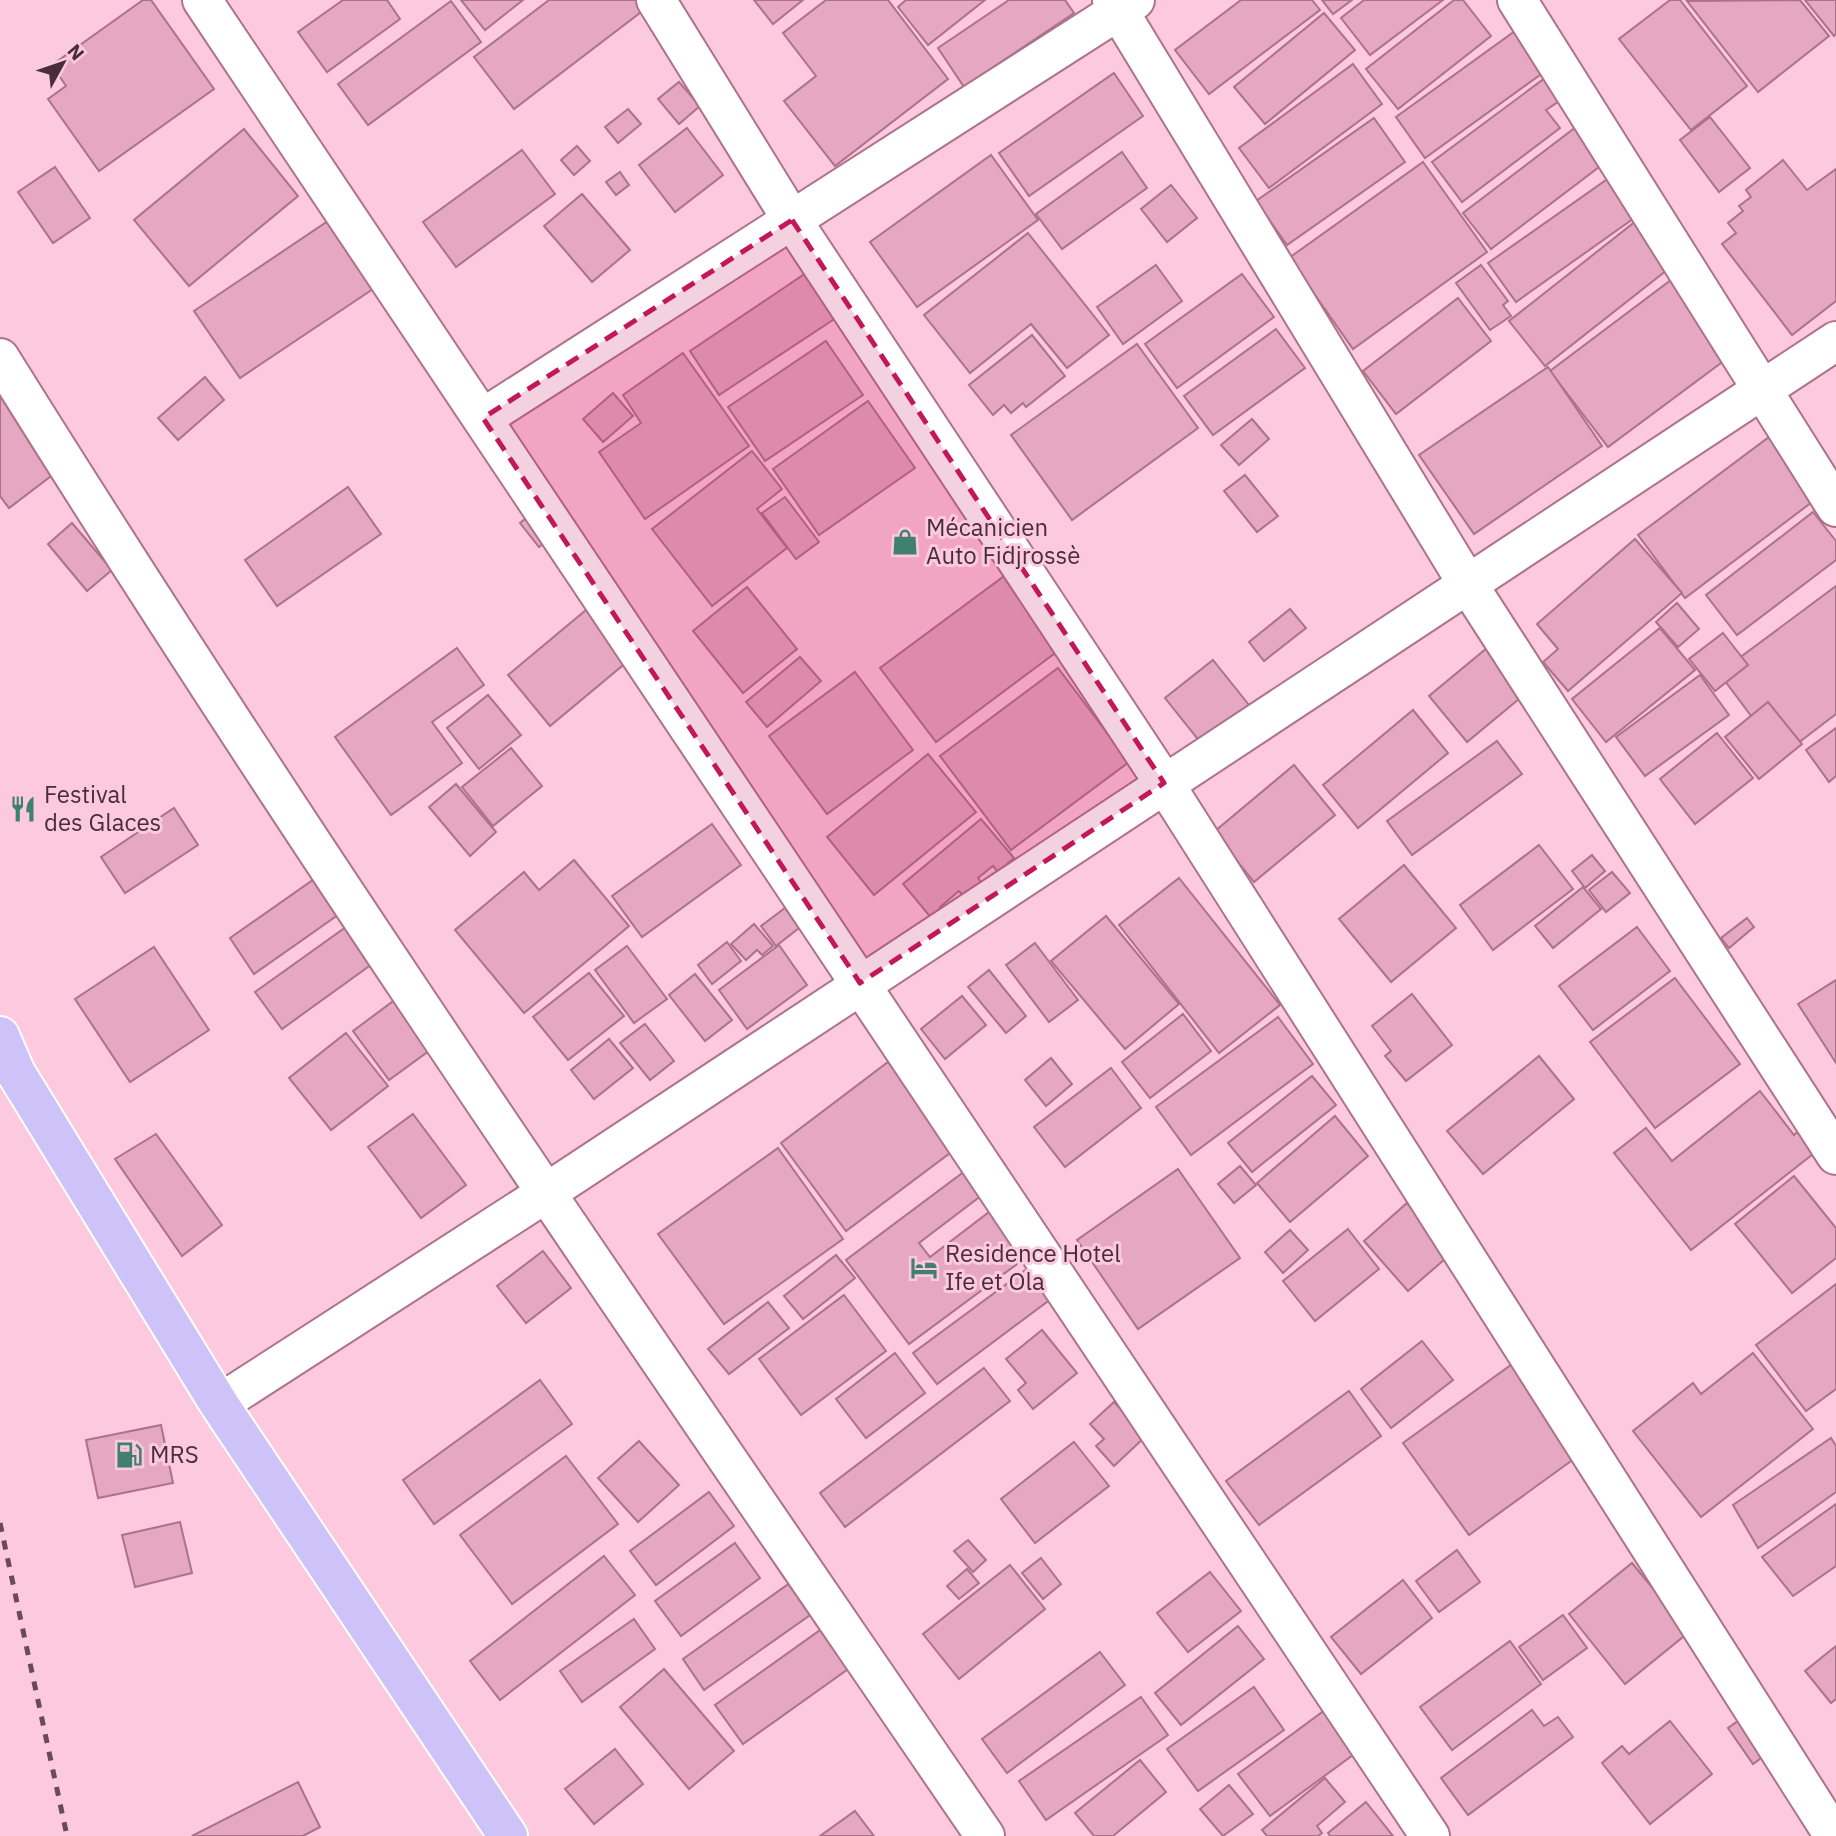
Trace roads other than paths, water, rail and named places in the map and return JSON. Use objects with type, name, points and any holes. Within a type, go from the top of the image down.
[{"type":"main road","points":[[0,1037],[8,1067],[219,1404],[508,1836]]},
{"type":"street","points":[[202,0],[1430,1836]]},
{"type":"street","points":[[656,0],[792,220],[1164,783],[1834,1836]]},
{"type":"street","points":[[1517,0],[1836,507]]},
{"type":"street","points":[[483,418],[792,220],[1122,3],[1467,583],[1836,1155]]},
{"type":"street","points":[[219,1404],[546,1193],[860,983],[1836,341]]},
{"type":"street","points":[[0,358],[163,620],[546,1193],[985,1836]]},
{"type":"railway","points":[[0,1523],[67,1836]]},
{"type":"place","name":"Mécanicien Auto Fidjrossè","points":[[905,542]]},
{"type":"place","name":"Festival des Glaces","points":[[23,809]]},
{"type":"place","name":"Residence Hotel Ife et Ola","points":[[924,1268]]},
{"type":"place","name":"MRS","points":[[129,1455]]}]
